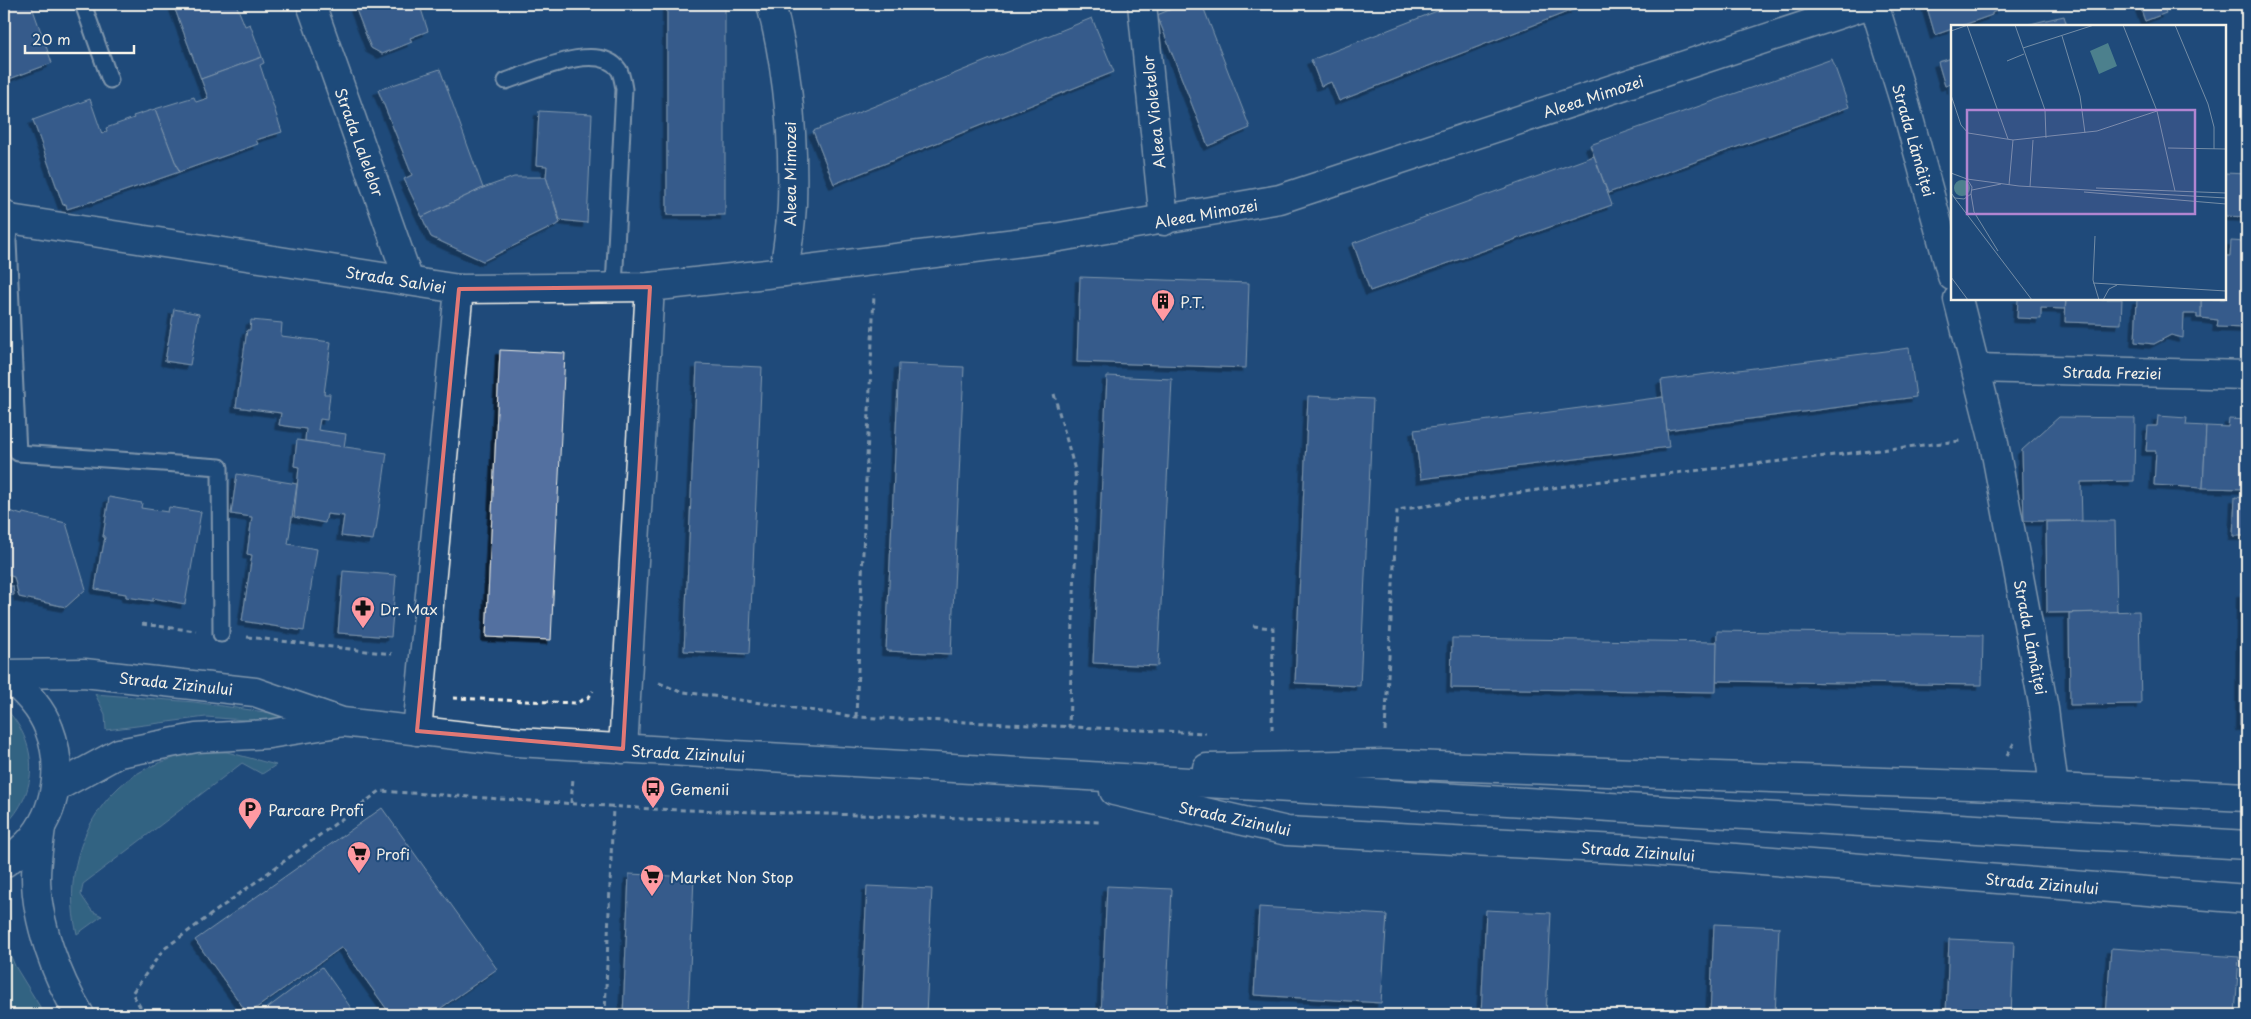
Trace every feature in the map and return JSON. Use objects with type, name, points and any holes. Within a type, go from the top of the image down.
[{"type":"street","name":"Strada Lalelelor","points":[[310,4],[409,281]]},
{"type":"street","name":"Aleea Mimozei","points":[[772,4],[787,76],[791,136],[792,205],[784,272],[1054,238],[1164,221],[1280,199],[1872,4]]},
{"type":"street","name":"Aleea Violetelor","points":[[1142,4],[1164,221]]},
{"type":"street","name":"Strada Lămâiței","points":[[1872,4],[1905,104],[1951,272]]},
{"type":"street","name":"Strada Salviei","points":[[7,217],[459,289],[650,286],[784,272]]},
{"type":"street","points":[[623,749],[650,286]]},
{"type":"street","points":[[417,731],[459,289]]},
{"type":"street","name":"Strada Lămâiței","points":[[1958,300],[1977,368],[1993,438],[2044,710],[2054,788]]},
{"type":"street","name":"Strada Freziei","points":[[1977,368],[2247,375]]},
{"type":"street","name":"Strada Zizinului","points":[[4,674],[84,673],[255,692],[342,722],[516,742],[2247,845]]},
{"type":"street","points":[[4,674],[34,703],[49,729],[57,758],[55,788],[50,808],[41,827],[23,849],[4,863]]},
{"type":"street","name":"Strada Zizinului","points":[[55,788],[119,753],[196,738],[269,734],[342,722]]},
{"type":"street","name":"Strada Zizinului","points":[[1035,773],[1383,764],[2054,788]]},
{"type":"street","name":"Strada Zizinului","points":[[1035,773],[1286,831],[1636,850],[2247,900]]},
{"type":"street","points":[[2054,788],[2247,798]]},
{"type":"street","points":[[41,827],[36,877],[40,913],[58,974],[80,1015]]},
{"type":"lane","points":[[83,4],[110,80]]},
{"type":"lane","points":[[506,81],[583,56],[605,58],[620,71],[624,89],[614,287]]},
{"type":"lane","points":[[7,217],[18,453],[220,467],[221,634]]},
{"type":"path","points":[[856,717],[875,261]]},
{"type":"path","points":[[1054,394],[1075,470],[1076,505],[1069,727]]},
{"type":"path","points":[[1383,764],[1397,510],[1594,482],[1993,438]]},
{"type":"path","points":[[142,624],[391,654],[424,655]]},
{"type":"path","points":[[1253,626],[1274,628],[1272,736]]},
{"type":"path","points":[[448,698],[576,703],[589,697],[600,681],[627,682],[662,684],[678,691],[856,717],[1214,734]]},
{"type":"path","points":[[2006,757],[2017,736]]},
{"type":"path","points":[[144,1015],[132,993],[164,950],[380,791]]},
{"type":"path","points":[[605,1015],[613,807]]},
{"type":"highlighted area","points":[[650,287],[623,749],[417,731],[459,289]]},
{"type":"green space","points":[[95,694],[194,702],[286,715],[281,723],[206,717],[106,730],[105,714]]},
{"type":"green space","points":[[4,707],[16,721],[24,736],[29,751],[31,767],[29,783],[24,798],[16,813],[4,826]]},
{"type":"green space","points":[[202,751],[227,752],[276,765],[262,774],[242,763],[83,884],[81,895],[92,911],[102,916],[77,934],[72,894],[74,874],[78,855],[94,818],[119,787],[138,773],[169,759]]},
{"type":"green space","points":[[4,940],[15,966],[45,1015],[16,1015],[4,999]]},
{"type":"building","points":[[4,4],[31,4],[52,63],[4,81]]},
{"type":"building","points":[[173,4],[236,4],[245,26],[250,24],[262,57],[201,79]]},
{"type":"building","points":[[364,4],[437,4],[421,9],[428,31],[410,38],[412,42],[382,54],[371,48],[355,7]]},
{"type":"building","points":[[1184,4],[1202,4],[1250,128],[1208,146],[1157,15]]},
{"type":"building","points":[[1455,4],[1573,4],[1575,9],[1339,101],[1331,82],[1321,86],[1311,60]]},
{"type":"building","points":[[1926,4],[1998,4],[2000,9],[1992,13],[1992,15],[1964,25],[1951,25],[1951,29],[1935,35]]},
{"type":"building","points":[[2139,4],[2163,4],[2166,13],[2145,21]]},
{"type":"building","points":[[667,6],[725,6],[725,215],[667,215]]},
{"type":"building","points":[[2064,16],[2067,25],[2027,25]]},
{"type":"building","points":[[1092,18],[1114,72],[834,184],[813,131]]},
{"type":"building","points":[[262,57],[264,63],[260,65],[282,132],[256,140],[258,144],[179,172],[155,109],[194,97],[196,102],[208,98],[201,79]]},
{"type":"building","points":[[1951,58],[1951,84],[1945,86],[1938,62]]},
{"type":"building","points":[[1832,59],[1849,107],[1608,193],[1590,145]]},
{"type":"building","points":[[440,69],[483,188],[422,217],[404,179],[412,175],[378,90]]},
{"type":"building","points":[[90,99],[102,134],[107,131],[106,128],[155,109],[179,172],[93,202],[67,209],[66,204],[63,205],[33,120]]},
{"type":"building","points":[[539,111],[592,114],[587,223],[560,220],[546,177],[547,166],[536,165]]},
{"type":"building","points":[[1594,156],[1612,205],[1370,291],[1353,243]]},
{"type":"building","points":[[2226,173],[2247,174],[2247,217],[2226,216]]},
{"type":"building","points":[[514,177],[546,177],[560,223],[483,261],[431,237],[422,217],[483,188]]},
{"type":"building","points":[[2231,241],[2247,242],[2247,328],[2217,327],[2218,320],[2201,318],[2201,300],[2226,300],[2226,256],[2230,256]]},
{"type":"building","name":"P.T.","points":[[1080,277],[1249,283],[1246,368],[1077,362]]},
{"type":"building","points":[[2018,300],[2066,300],[2065,309],[2041,308],[2041,319],[2017,318]]},
{"type":"building","points":[[2066,300],[2122,300],[2121,324],[2065,322]]},
{"type":"building","points":[[2137,300],[2201,300],[2201,318],[2197,318],[2197,314],[2184,314],[2183,338],[2171,335],[2154,344],[2135,342]]},
{"type":"building","points":[[174,309],[199,314],[190,365],[165,361]]},
{"type":"building","points":[[251,320],[282,323],[281,336],[331,342],[324,394],[330,394],[327,420],[320,419],[318,430],[346,434],[344,447],[305,441],[306,429],[279,425],[281,413],[236,407],[247,330],[250,330]]},
{"type":"building","points":[[1909,348],[1916,397],[1667,430],[1661,380]]},
{"type":"building","points":[[500,350],[565,353],[551,640],[486,637]]},
{"type":"building","points":[[697,364],[762,367],[749,654],[684,651]]},
{"type":"building","points":[[899,364],[964,367],[951,654],[886,651]]},
{"type":"building","points":[[1107,376],[1172,379],[1158,666],[1093,663]]},
{"type":"building","points":[[1308,396],[1373,399],[1360,686],[1295,683]]},
{"type":"building","points":[[1663,397],[1669,447],[1421,479],[1414,430]]},
{"type":"building","points":[[2158,416],[2187,418],[2186,425],[2206,426],[2203,488],[2154,485],[2156,451],[2146,451],[2148,426],[2157,426]]},
{"type":"building","points":[[2059,417],[2135,418],[2134,481],[2081,482],[2082,521],[2024,521],[2022,450]]},
{"type":"building","points":[[2229,419],[2247,420],[2247,489],[2203,488],[2206,426],[2228,427]]},
{"type":"building","points":[[297,440],[387,453],[373,540],[341,536],[344,516],[327,514],[325,523],[294,517],[299,467],[294,466]]},
{"type":"building","points":[[237,474],[297,484],[288,544],[317,549],[304,631],[242,621],[252,555],[247,554],[252,517],[231,514]]},
{"type":"building","points":[[109,497],[142,503],[141,508],[168,512],[169,507],[201,512],[185,604],[153,598],[153,601],[126,597],[126,594],[95,589],[105,537],[103,537]]},
{"type":"building","points":[[2235,497],[2247,498],[2247,536],[2233,536]]},
{"type":"building","points":[[4,509],[22,515],[23,513],[66,523],[86,589],[66,607],[19,597],[14,577],[4,574]]},
{"type":"building","points":[[2115,521],[2117,612],[2047,613],[2046,522]]},
{"type":"building","points":[[343,571],[396,575],[391,637],[338,633]]},
{"type":"building","points":[[4,586],[13,586],[14,595],[6,596]]},
{"type":"building","points":[[2241,592],[2247,592],[2247,726],[2240,726]]},
{"type":"building","points":[[2139,611],[2141,704],[2070,705],[2069,613]]},
{"type":"building","points":[[1717,631],[1983,635],[1982,685],[1716,681]]},
{"type":"building","points":[[1452,638],[1717,642],[1716,692],[1451,688]]},
{"type":"building","name":"Profi","points":[[382,808],[497,969],[431,1015],[391,1015],[342,947],[248,1014],[195,940]]},
{"type":"building","points":[[629,874],[694,877],[688,1015],[623,1015]]},
{"type":"building","points":[[867,886],[932,889],[926,1015],[861,1015]]},
{"type":"building","points":[[1107,886],[1172,889],[1166,1015],[1101,1015]]},
{"type":"building","points":[[1259,907],[1387,915],[1381,1003],[1254,995]]},
{"type":"building","points":[[1486,910],[1551,913],[1546,1015],[1481,1015]]},
{"type":"building","points":[[1714,924],[1779,927],[1775,1015],[1710,1015]]},
{"type":"building","points":[[1949,939],[2014,942],[2011,1015],[1946,1015]]},
{"type":"building","points":[[2111,948],[2239,957],[2235,1015],[2106,1015]]},
{"type":"building","points":[[322,967],[356,1015],[258,1015]]},
{"type":"place","name":"P.T.","points":[[1163,322]]},
{"type":"place","name":"Dr. Max","points":[[363,629]]},
{"type":"place","name":"Gemenii","points":[[653,809]]},
{"type":"place","name":"Parcare Profi","points":[[250,830]]},
{"type":"place","name":"Profi","points":[[359,874]]},
{"type":"place","name":"Market Non Stop","points":[[652,897]]}]
